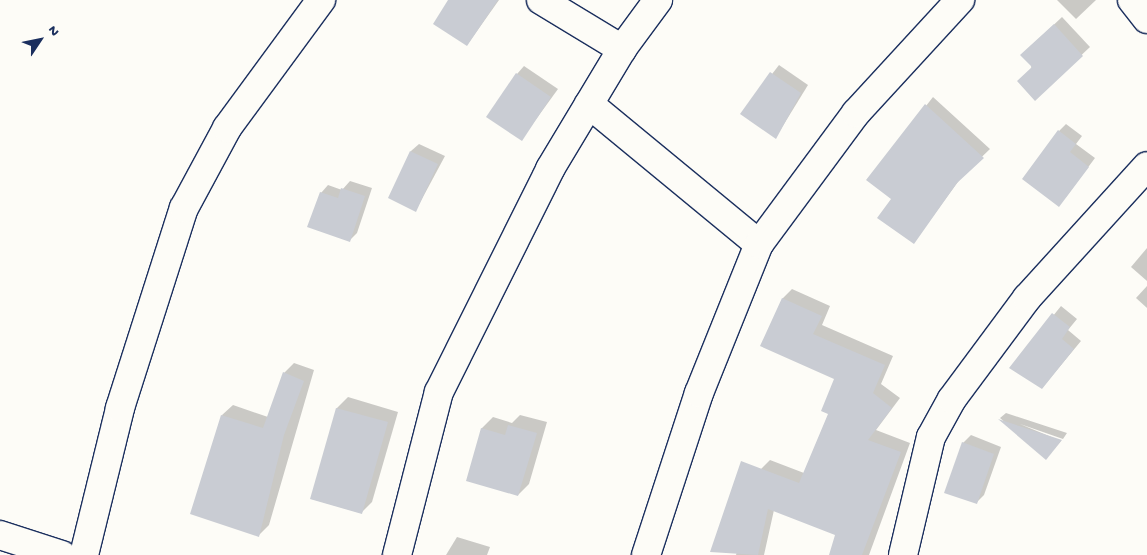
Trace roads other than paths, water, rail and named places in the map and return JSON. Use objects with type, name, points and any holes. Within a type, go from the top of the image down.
[{"type":"street","points":[[84,555],[120,408],[184,208],[227,128],[321,0]]},
{"type":"street","points":[[541,0],[622,49]]},
{"type":"street","points":[[397,555],[439,392],[546,178],[622,49],[658,0]]},
{"type":"street","points":[[1132,0],[1147,19]]},
{"type":"street","points":[[646,555],[698,393],[759,244],[856,113],[954,2]]},
{"type":"street","points":[[589,104],[759,244]]},
{"type":"street","points":[[902,555],[931,437],[952,399],[1027,298],[1147,166]]},
{"type":"street","points":[[0,535],[62,555]]}]
